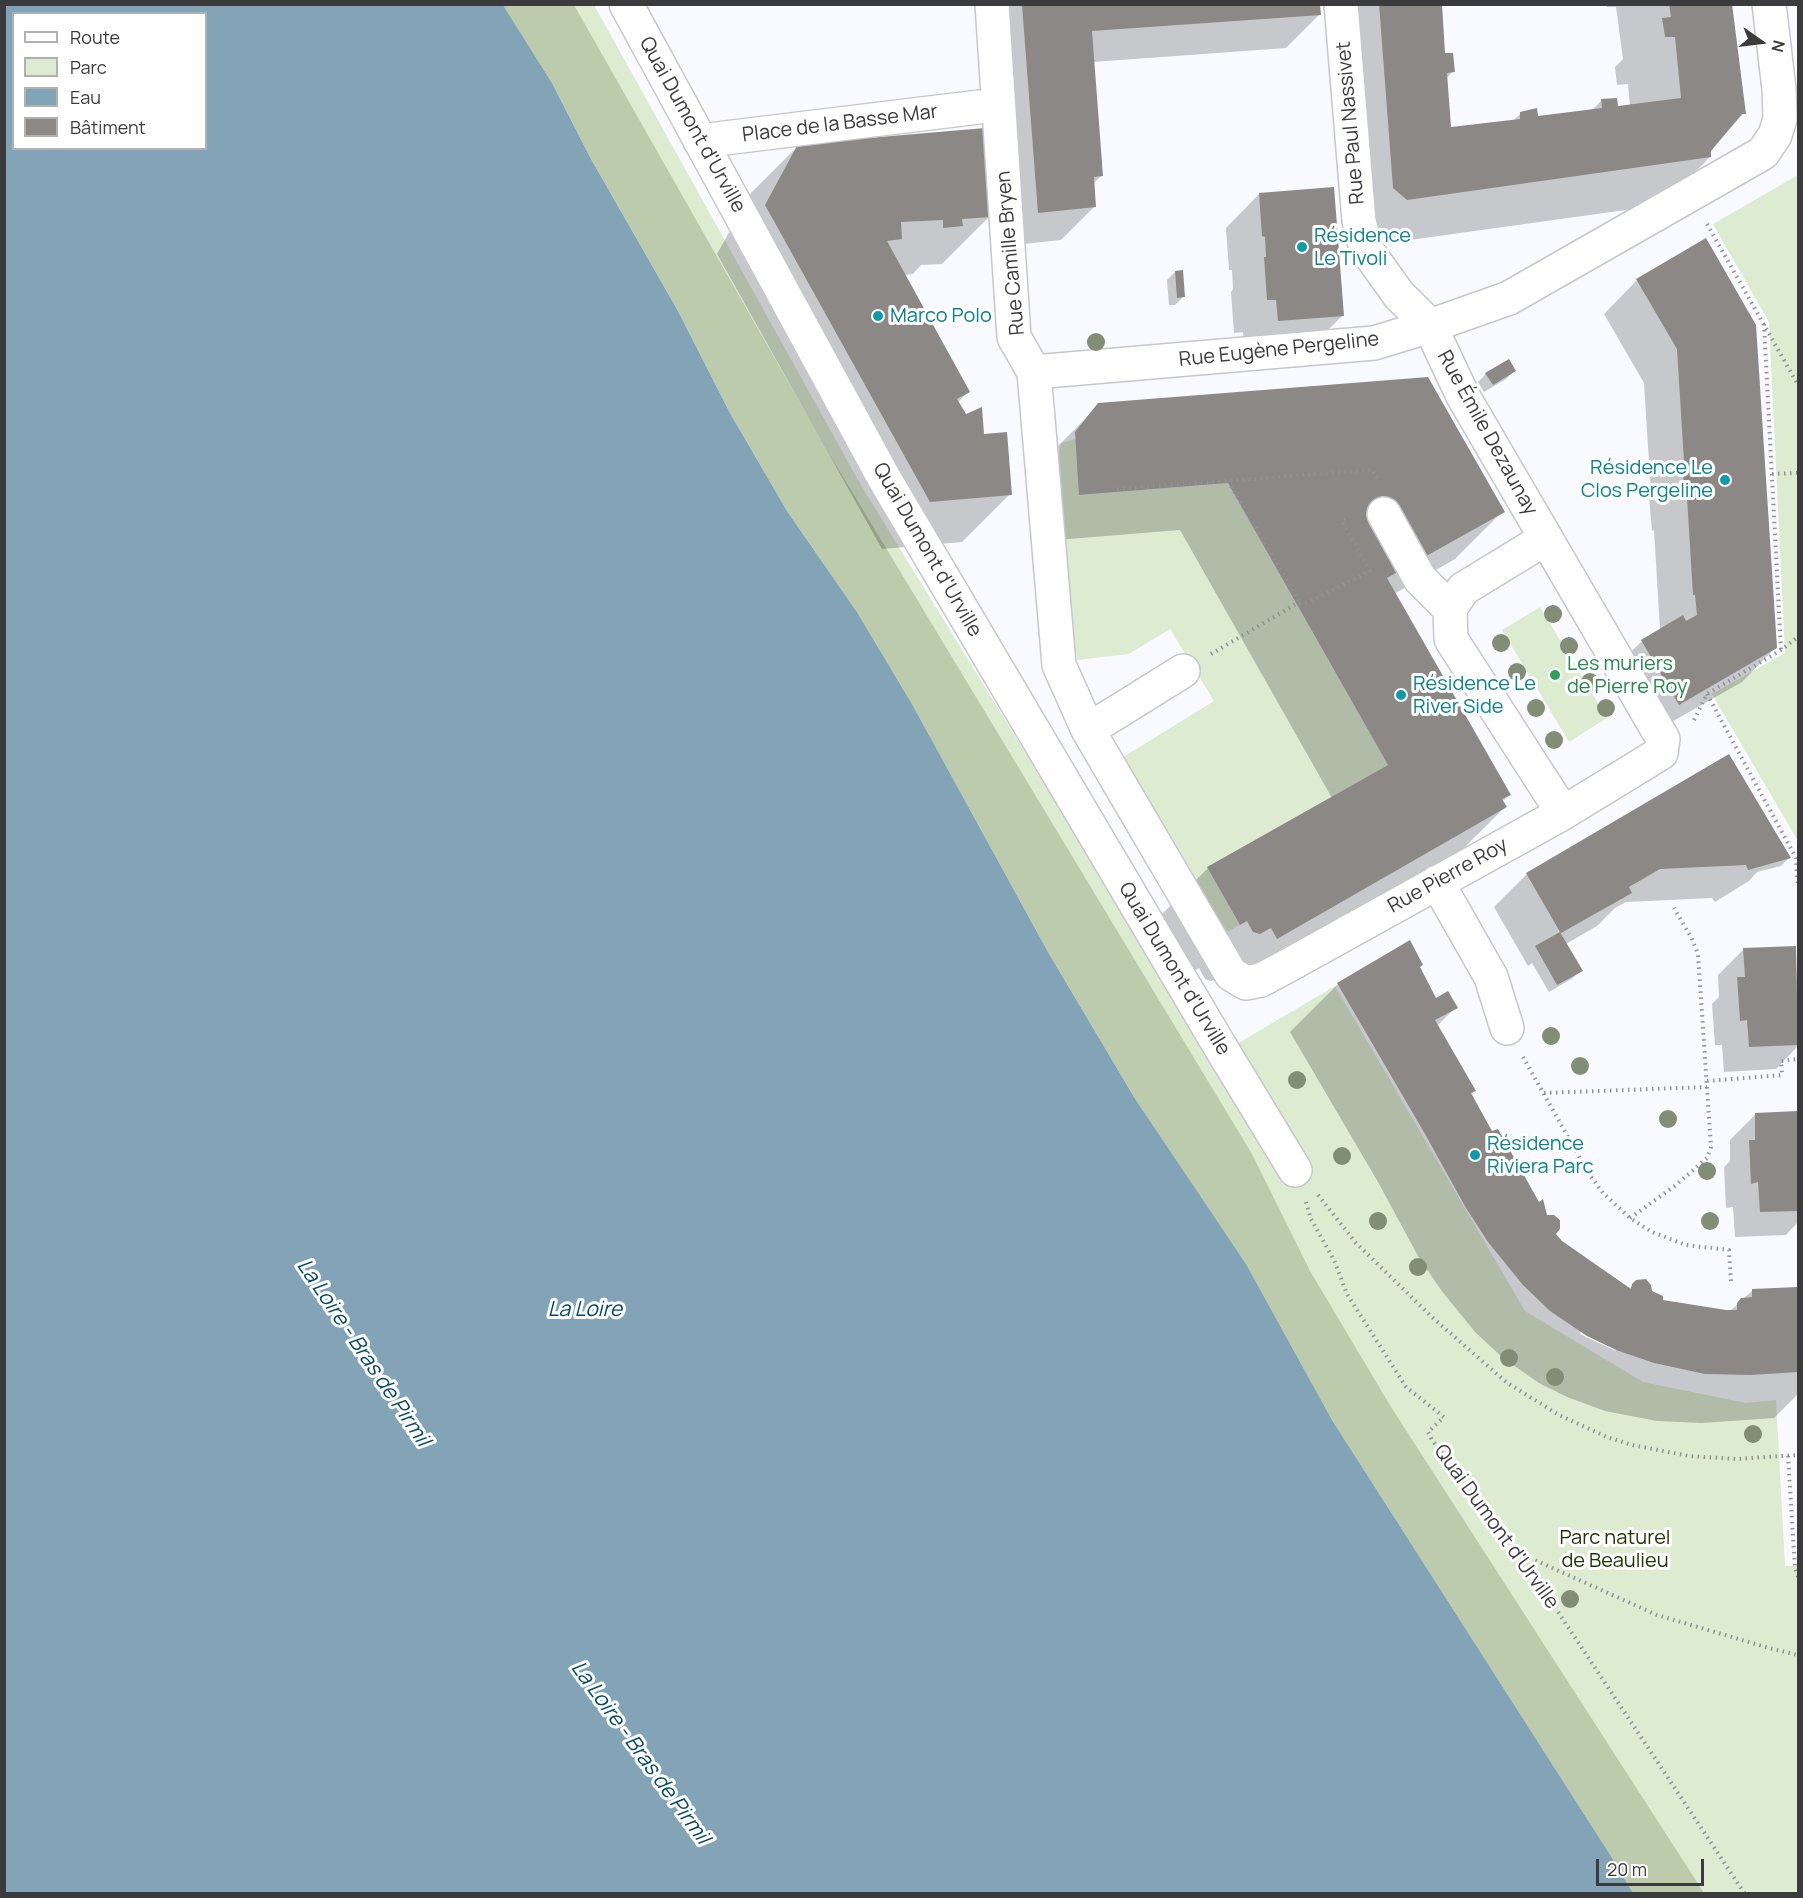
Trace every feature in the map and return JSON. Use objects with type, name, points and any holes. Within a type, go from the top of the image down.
[{"type":"street","name":"Quai Dumont d'Urville","points":[[626,4],[884,478],[1295,1170]]},
{"type":"street","name":"Rue Camille Bryen","points":[[992,4],[1014,337],[1034,372],[1059,664],[1088,730]]},
{"type":"street","name":"Rue Paul Nassivet","points":[[1341,4],[1359,221],[1366,249],[1399,295],[1430,326]]},
{"type":"street","name":"Rue Eugène Pergeline","points":[[1034,372],[1374,343],[1509,298],[1763,153],[1775,135],[1781,105],[1769,4]]},
{"type":"street","name":"Place de la Basse Mar","points":[[700,141],[979,107]]},
{"type":"street","name":"Rue Émile Dezaunay","points":[[1430,326],[1463,396],[1662,746]]},
{"type":"street","points":[[1383,499],[1420,579],[1450,609],[1451,639],[1563,813]]},
{"type":"street","name":"Rue Émile Dezaunay","points":[[1450,609],[1463,590],[1545,540]]},
{"type":"street","points":[[1088,730],[1183,670]]},
{"type":"street","name":"Rue Pierre Roy","points":[[1088,730],[1231,974],[1246,983],[1261,980],[1563,813],[1662,746]]},
{"type":"street","points":[[1437,882],[1491,977],[1507,1028]]},
{"type":"path","points":[[1707,186],[1719,207],[1705,220],[1798,385]]},
{"type":"path","points":[[1764,324],[1781,650]]},
{"type":"path","points":[[1117,489],[1372,470],[1377,473],[1383,499]]},
{"type":"path","points":[[1773,474],[1798,473]]},
{"type":"path","points":[[1228,481],[1300,603]]},
{"type":"path","points":[[1183,670],[1300,603],[1309,602],[1370,571],[1342,521],[1352,515]]},
{"type":"path","points":[[1662,746],[1692,724],[1707,694],[1781,650],[1798,637]]},
{"type":"path","points":[[1707,694],[1797,858],[1798,887]]},
{"type":"path","points":[[1630,1218],[1676,1185],[1707,1158],[1711,1147],[1698,954],[1674,908]]},
{"type":"path","points":[[1507,1028],[1589,1174],[1603,1193],[1630,1218],[1667,1239],[1702,1248],[1729,1250],[1731,1281]]},
{"type":"path","points":[[1544,1093],[1707,1084],[1782,1075],[1781,1061],[1798,1059]]},
{"type":"path","points":[[1295,1170],[1356,1243],[1433,1318],[1506,1382],[1559,1415],[1607,1437],[1660,1451],[1713,1458],[1798,1455]]},
{"type":"path","name":"Quai Dumont d'Urville","points":[[1295,1170],[1311,1219],[1334,1260],[1347,1294],[1406,1387],[1444,1418],[1428,1432],[1432,1440],[1518,1553],[1745,1893]]},
{"type":"path","points":[[1788,1456],[1795,1567],[1798,1578]]},
{"type":"path","points":[[1518,1553],[1657,1615],[1769,1648],[1798,1654]]},
{"type":"green space","name":"Parc naturel de Beaulieu","points":[[503,5],[594,5],[862,487],[1213,1058],[1335,986],[1525,1311],[1643,1382],[1746,1403],[1776,1400],[1785,1566],[1798,1566],[1798,1893],[1633,1893],[1332,1420],[955,783],[912,704],[552,83]]},
{"type":"green space","points":[[503,5],[574,5],[828,452],[1252,1154],[1310,1271],[1391,1407],[1704,1893],[1633,1893],[1332,1420],[1246,1264],[1134,1097],[1048,952],[912,704],[857,612],[787,511],[730,413],[678,311],[591,159],[552,83]]},
{"type":"green space","points":[[1798,175],[1798,841],[1712,694],[1785,653],[1769,322],[1713,224]]},
{"type":"green space","points":[[1076,439],[1080,495],[1228,483],[1388,765],[1207,867],[1240,925],[1222,935],[1120,759],[1214,701],[1170,629],[1129,654],[1077,660],[1076,651],[1066,651],[1052,454],[1059,453],[1061,443]]},
{"type":"green space","name":"Les muriers de Pierre Roy","points":[[1540,607],[1607,718],[1569,742],[1502,630]]},
{"type":"water","name":"La Loire","points":[[5,4],[503,5],[552,83],[591,159],[678,311],[730,413],[787,511],[857,612],[912,704],[1048,952],[1134,1097],[1246,1264],[1332,1420],[1633,1893],[5,1893]]},
{"type":"building","points":[[1379,4],[1442,4],[1445,53],[1453,53],[1455,72],[1447,73],[1451,127],[1520,119],[1520,112],[1537,108],[1538,116],[1602,108],[1601,99],[1617,98],[1618,106],[1681,98],[1675,37],[1665,37],[1662,18],[1671,17],[1669,4],[1732,4],[1746,114],[1742,114],[1711,151],[1711,157],[1407,200],[1393,188]]},
{"type":"building","points":[[1022,5],[1320,5],[1321,15],[1092,31],[1103,176],[1094,177],[1096,207],[1038,213]]},
{"type":"building","name":"Marco Polo","points":[[985,128],[991,217],[962,219],[963,226],[943,228],[943,220],[901,222],[902,239],[887,241],[970,392],[957,399],[966,414],[982,407],[984,434],[1007,432],[1012,495],[930,502],[765,205],[798,144]]},
{"type":"building","name":"Résidence Le Tivoli","points":[[1334,187],[1344,316],[1278,321],[1276,300],[1267,300],[1265,237],[1262,236],[1259,193]]},
{"type":"building","name":"Résidence Le Clos Pergeline","points":[[1706,238],[1756,325],[1777,648],[1679,705],[1641,640],[1683,615],[1686,621],[1697,615],[1695,595],[1693,595],[1687,498],[1685,498],[1682,462],[1684,462],[1677,349],[1636,279]]},
{"type":"building","points":[[1183,270],[1185,297],[1177,298],[1175,271]]},
{"type":"building","points":[[1509,359],[1516,371],[1493,385],[1485,373]]},
{"type":"building","name":"Résidence Le River Side","points":[[1428,377],[1505,512],[1387,578],[1511,795],[1502,799],[1507,807],[1277,939],[1271,928],[1260,934],[1253,932],[1247,921],[1240,925],[1207,867],[1388,765],[1228,483],[1079,495],[1075,432],[1098,403]]},
{"type":"building","points":[[1729,754],[1791,858],[1748,870],[1746,865],[1660,869],[1629,887],[1632,893],[1561,933],[1526,873]]},
{"type":"building","points":[[1560,932],[1583,971],[1557,985],[1535,946]]},
{"type":"building","name":"Résidence Riviera Parc","points":[[1410,940],[1423,965],[1420,967],[1436,998],[1448,991],[1458,1008],[1435,1020],[1476,1091],[1471,1093],[1492,1131],[1498,1129],[1539,1202],[1543,1199],[1547,1215],[1554,1215],[1560,1220],[1560,1229],[1556,1234],[1562,1241],[1631,1289],[1636,1280],[1646,1279],[1652,1291],[1663,1296],[1663,1300],[1737,1310],[1737,1303],[1741,1298],[1752,1297],[1752,1289],[1798,1287],[1798,1372],[1751,1375],[1705,1374],[1654,1363],[1616,1350],[1587,1336],[1550,1311],[1523,1285],[1488,1242],[1466,1208],[1337,983]]},
{"type":"building","points":[[1796,946],[1798,1045],[1749,1047],[1747,1020],[1740,1021],[1737,977],[1745,977],[1743,948]]},
{"type":"building","points":[[1798,1111],[1798,1211],[1760,1212],[1758,1182],[1751,1184],[1749,1140],[1755,1140],[1755,1113]]},
{"type":"place","name":"Résidence Le Tivoli","points":[[1302,247]]},
{"type":"place","name":"Marco Polo","points":[[878,316]]},
{"type":"place","name":"Résidence Le Clos Pergeline","points":[[1725,480]]},
{"type":"place","name":"Les muriers de Pierre Roy","points":[[1555,675]]},
{"type":"place","name":"Résidence Le River Side","points":[[1401,695]]},
{"type":"place","name":"Résidence Riviera Parc","points":[[1475,1155]]},
{"type":"water label","name":"La Loire - Bras de Pirmil","points":[[363,1353]]},
{"type":"water label","name":"La Loire - Bras de Pirmil","points":[[640,1753]]}]
